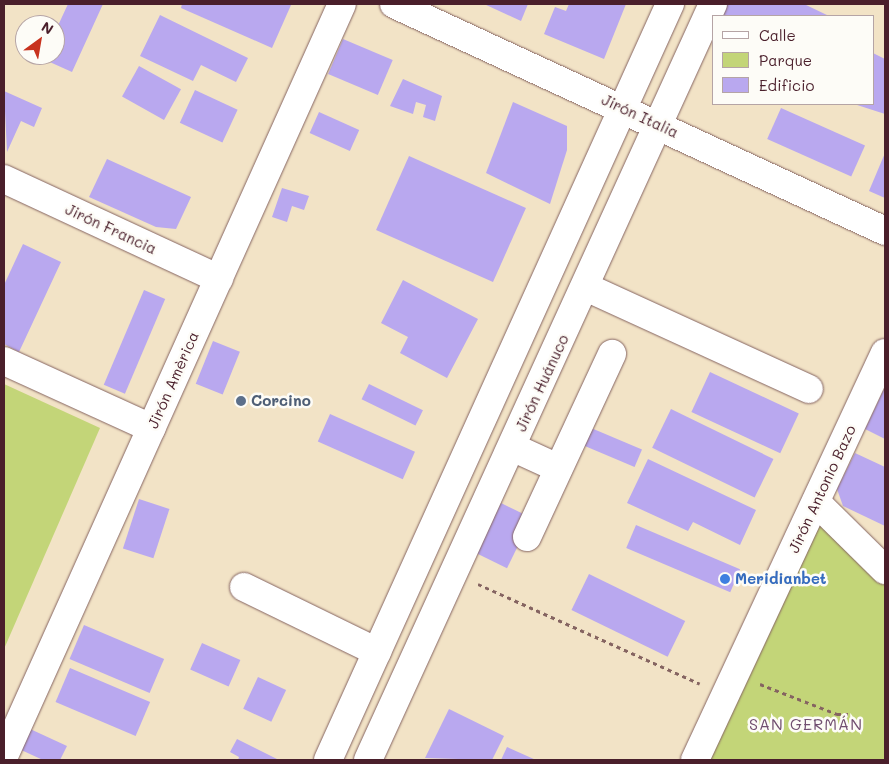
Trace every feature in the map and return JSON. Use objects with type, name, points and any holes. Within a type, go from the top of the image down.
[{"type":"street","name":"Jirón Amèrica","points":[[4,756],[342,4]]},
{"type":"street","name":"Jirón Italia","points":[[394,4],[660,124],[885,231]]},
{"type":"street","points":[[328,760],[670,4]]},
{"type":"street","name":"Jirón Huánuco","points":[[368,760],[586,287],[713,4]]},
{"type":"street","name":"Jirón Francia","points":[[4,179],[219,279]]},
{"type":"street","points":[[586,287],[809,389]]},
{"type":"street","points":[[520,338],[554,356]]},
{"type":"street","points":[[527,537],[612,354]]},
{"type":"street","name":"Jirón Antonio Bazo","points":[[695,760],[885,354]]},
{"type":"street","points":[[4,361],[152,428]]},
{"type":"street","points":[[512,447],[558,468]]},
{"type":"street","points":[[816,502],[885,570]]},
{"type":"street","points":[[244,587],[377,652]]},
{"type":"path","points":[[454,573],[725,696]]},
{"type":"path","points":[[753,681],[837,714],[848,714]]},
{"type":"green space","points":[[4,384],[100,428],[4,649]]},
{"type":"green space","points":[[815,513],[885,582],[885,760],[701,760]]},
{"type":"building","points":[[68,4],[103,4],[72,72],[56,65],[65,65],[65,15],[63,15]]},
{"type":"building","points":[[182,4],[291,5],[272,48],[181,8]]},
{"type":"building","points":[[484,4],[528,4],[521,21]]},
{"type":"building","points":[[569,4],[626,4],[604,59],[544,34],[555,7],[566,11]]},
{"type":"building","points":[[721,4],[804,4],[827,15],[716,15]]},
{"type":"building","points":[[160,15],[248,58],[236,82],[201,65],[193,81],[140,56]]},
{"type":"building","points":[[343,39],[393,60],[378,95],[328,74]]},
{"type":"building","points":[[874,54],[885,59],[885,114],[857,105],[874,105]]},
{"type":"building","points":[[139,66],[181,89],[164,120],[122,97]]},
{"type":"building","points":[[403,79],[442,96],[435,121],[423,117],[426,105],[416,102],[413,114],[390,106]]},
{"type":"building","points":[[195,90],[238,110],[222,142],[180,123]]},
{"type":"building","points":[[4,91],[42,108],[34,127],[21,121],[7,152]]},
{"type":"building","points":[[513,102],[567,126],[567,150],[550,204],[486,173]]},
{"type":"building","points":[[781,108],[865,145],[851,176],[767,139]]},
{"type":"building","points":[[319,112],[359,130],[350,151],[310,133]]},
{"type":"building","points":[[885,153],[885,198],[869,191]]},
{"type":"building","points":[[409,156],[526,208],[493,282],[376,230]]},
{"type":"building","points":[[107,159],[191,197],[176,229],[156,227],[89,197]]},
{"type":"building","points":[[282,188],[309,196],[304,210],[292,206],[287,222],[272,217]]},
{"type":"building","points":[[23,244],[61,262],[19,352],[4,344],[4,285]]},
{"type":"building","points":[[403,280],[478,319],[447,378],[400,353],[408,337],[381,323]]},
{"type":"building","points":[[144,290],[165,299],[125,394],[104,385]]},
{"type":"building","points":[[213,341],[240,352],[223,395],[196,384]]},
{"type":"building","points":[[710,372],[799,413],[780,453],[691,412]]},
{"type":"building","points":[[369,384],[423,410],[415,426],[362,399]]},
{"type":"building","points":[[885,387],[885,439],[865,429]]},
{"type":"building","points":[[671,409],[773,459],[755,498],[652,448]]},
{"type":"building","points":[[330,414],[415,452],[403,479],[318,441]]},
{"type":"building","points":[[584,425],[642,450],[635,467],[577,442]]},
{"type":"building","points":[[855,453],[885,467],[885,526],[843,506],[837,489]]},
{"type":"building","points":[[648,459],[756,510],[740,545],[693,522],[688,531],[627,503]]},
{"type":"building","points":[[139,499],[169,509],[153,558],[123,548]]},
{"type":"building","points":[[501,503],[532,518],[507,568],[476,553]]},
{"type":"building","points":[[636,525],[740,569],[730,592],[626,548]]},
{"type":"building","points":[[589,574],[685,621],[668,657],[571,610]]},
{"type":"building","points":[[84,625],[164,659],[150,693],[70,659]]},
{"type":"building","points":[[202,643],[240,660],[229,687],[190,669]]},
{"type":"building","points":[[70,668],[150,702],[136,736],[56,702]]},
{"type":"building","points":[[258,677],[286,690],[271,722],[243,709]]},
{"type":"building","points":[[449,709],[504,736],[492,760],[425,758]]},
{"type":"building","points":[[28,728],[67,746],[60,760],[43,760],[19,749]]},
{"type":"building","points":[[237,739],[279,760],[238,760],[239,757],[230,752]]},
{"type":"building","points":[[507,747],[536,760],[501,760]]},
{"type":"place","name":"Corcino","points":[[241,401]]},
{"type":"place","name":"Meridianbet","points":[[725,579]]},
{"type":"district","name":"SAN GERMÁN","points":[[806,724]]}]
